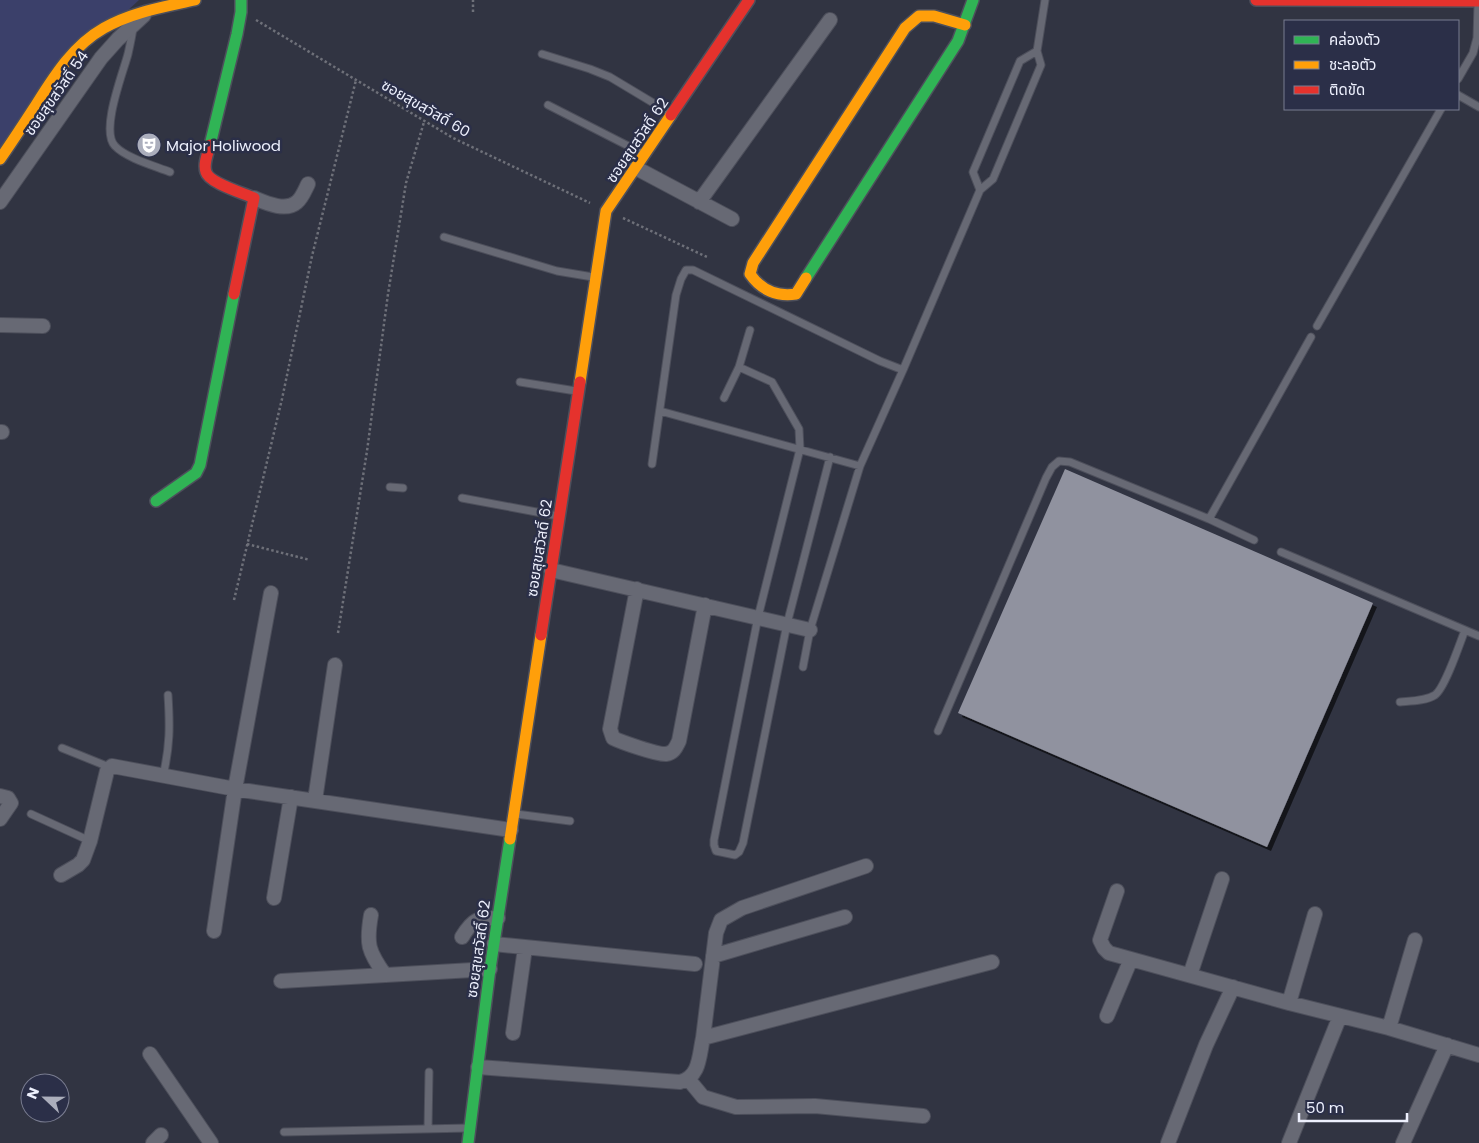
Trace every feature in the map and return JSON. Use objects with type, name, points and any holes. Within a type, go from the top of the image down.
[{"type":"street","points":[[0,159],[59,70],[91,36],[115,22],[149,11],[195,0]]},
{"type":"street","points":[[241,0],[241,12],[205,166],[206,174],[211,180],[275,206],[295,204],[308,184]]},
{"type":"street","name":"ซอยสุขสวัสดิ์ 62","points":[[468,1143],[490,969],[606,211],[749,0]]},
{"type":"street","points":[[966,25],[934,16],[919,16],[905,28],[753,263],[750,274],[755,283],[787,296],[796,294],[958,41],[966,25],[972,0]]},
{"type":"street","points":[[1256,0],[1479,1]]},
{"type":"street","name":"ซอยสุขสวัสดิ์ 54","points":[[0,202],[100,58],[149,11]]},
{"type":"street","points":[[699,202],[830,20]]},
{"type":"street","points":[[636,168],[732,220]]},
{"type":"street","points":[[156,501],[196,473],[200,465],[254,198]]},
{"type":"street","points":[[0,325],[43,326]]},
{"type":"street","points":[[551,570],[810,630]]},
{"type":"street","points":[[637,589],[610,729],[613,738],[624,743],[666,754],[674,751],[680,741],[706,605]]},
{"type":"street","points":[[214,931],[235,789],[271,593]]},
{"type":"street","points":[[315,800],[335,665]]},
{"type":"street","points":[[61,875],[83,860],[90,841],[109,767],[114,766],[235,789],[511,830]]},
{"type":"street","points":[[0,796],[8,798],[11,802],[0,819]]},
{"type":"street","points":[[274,898],[291,797]]},
{"type":"street","points":[[478,1067],[680,1082],[689,1080],[695,1073],[702,1038],[716,933],[721,920],[742,908],[866,866]]},
{"type":"street","points":[[1190,975],[1222,879]]},
{"type":"street","points":[[1117,891],[1100,940],[1109,953],[1289,1003],[1389,1028],[1479,1055]]},
{"type":"street","points":[[1289,1003],[1315,914]]},
{"type":"street","points":[[371,915],[368,932],[369,948],[373,959],[385,975]]},
{"type":"street","points":[[462,937],[468,926],[480,918],[498,918]]},
{"type":"street","points":[[713,956],[845,918]]},
{"type":"street","points":[[1389,1028],[1415,940]]},
{"type":"street","points":[[494,944],[695,964]]},
{"type":"street","points":[[513,1033],[525,948]]},
{"type":"street","points":[[1107,1016],[1131,959]]},
{"type":"street","points":[[702,1038],[992,962]]},
{"type":"street","points":[[281,981],[490,969]]},
{"type":"street","points":[[1168,1143],[1206,1045],[1233,987]]},
{"type":"street","points":[[1289,1143],[1340,1016]]},
{"type":"street","points":[[1404,1143],[1447,1045]]},
{"type":"street","points":[[150,1054],[211,1143]]},
{"type":"street","points":[[689,1080],[703,1097],[736,1107],[814,1106],[923,1116]]},
{"type":"lane","points":[[803,667],[810,630],[860,466],[980,190],[993,179],[1041,65],[1036,51],[1045,0]]},
{"type":"lane","points":[[1459,77],[1473,53],[1477,38],[1479,1]]},
{"type":"lane","points":[[134,25],[114,103],[110,125],[111,138],[114,146],[125,154],[170,172]]},
{"type":"lane","points":[[980,190],[973,172],[1020,61],[1036,51]]},
{"type":"lane","points":[[542,54],[610,77],[672,114]]},
{"type":"lane","points":[[1459,96],[1479,107]]},
{"type":"lane","points":[[548,105],[645,155]]},
{"type":"lane","points":[[1317,326],[1440,110]]},
{"type":"lane","points":[[444,237],[557,271],[596,277]]},
{"type":"lane","points":[[652,464],[676,295],[686,270],[693,270],[880,361],[903,370]]},
{"type":"lane","points":[[724,398],[739,367],[750,330]]},
{"type":"lane","points":[[1209,519],[1311,337]]},
{"type":"lane","points":[[739,367],[772,382],[800,428],[800,449],[758,617],[714,840],[716,851],[723,853],[735,855],[739,852],[743,843],[787,624],[830,457]]},
{"type":"lane","points":[[520,382],[578,391]]},
{"type":"lane","points":[[660,411],[860,466]]},
{"type":"lane","points":[[938,731],[1046,478],[1052,467],[1059,461],[1070,462],[1209,519],[1254,540]]},
{"type":"lane","points":[[390,487],[403,488]]},
{"type":"lane","points":[[462,498],[559,516]]},
{"type":"lane","points":[[1281,552],[1479,636]]},
{"type":"lane","points":[[1400,702],[1436,695],[1442,686],[1465,630]]},
{"type":"lane","points":[[163,776],[169,750],[168,695]]},
{"type":"lane","points":[[62,748],[109,767]]},
{"type":"lane","points":[[30,814],[90,841]]},
{"type":"lane","points":[[514,814],[570,821]]},
{"type":"lane","points":[[428,1129],[429,1072]]},
{"type":"lane","points":[[284,1132],[470,1128]]},
{"type":"path","points":[[473,0],[473,12]]},
{"type":"path","name":"ซอยสุขสวัสดิ์ 60","points":[[241,12],[453,138],[606,211],[707,256]]},
{"type":"path","points":[[234,600],[282,399],[312,256],[356,80]]},
{"type":"path","points":[[338,633],[368,451],[388,294],[405,192],[424,122]]},
{"type":"path","points":[[247,544],[310,560]]},
{"type":"shaded area","points":[[0,0],[139,0],[55,78],[0,159]]},
{"type":"building","points":[[1065,469],[1373,603],[1267,847],[958,713]]},
{"type":"traffic: fast","points":[[210,145],[237,34],[241,0]]},
{"type":"traffic: fast","points":[[806,278],[958,41],[973,0]]},
{"type":"traffic: fast","points":[[156,501],[196,473],[200,465],[234,294]]},
{"type":"traffic: fast","points":[[468,1143],[490,969],[510,839]]},
{"type":"traffic: slow","points":[[0,159],[56,74],[73,53],[93,35],[115,22],[137,14],[195,0]]},
{"type":"traffic: slow","points":[[806,278],[796,294],[789,295],[776,293],[764,288],[750,274],[753,263],[905,28],[919,16],[934,16],[965,25]]},
{"type":"traffic: slow","points":[[580,382],[606,211],[671,115]]},
{"type":"traffic: slow","points":[[510,839],[541,635]]},
{"type":"traffic: jam","points":[[671,115],[749,0]]},
{"type":"traffic: jam","points":[[1256,0],[1479,1]]},
{"type":"traffic: jam","points":[[210,145],[205,166],[208,176],[220,184],[254,198],[234,294]]},
{"type":"traffic: jam","points":[[541,635],[580,382]]},
{"type":"place","name":"Major Holiwood","points":[[149,145]]}]
